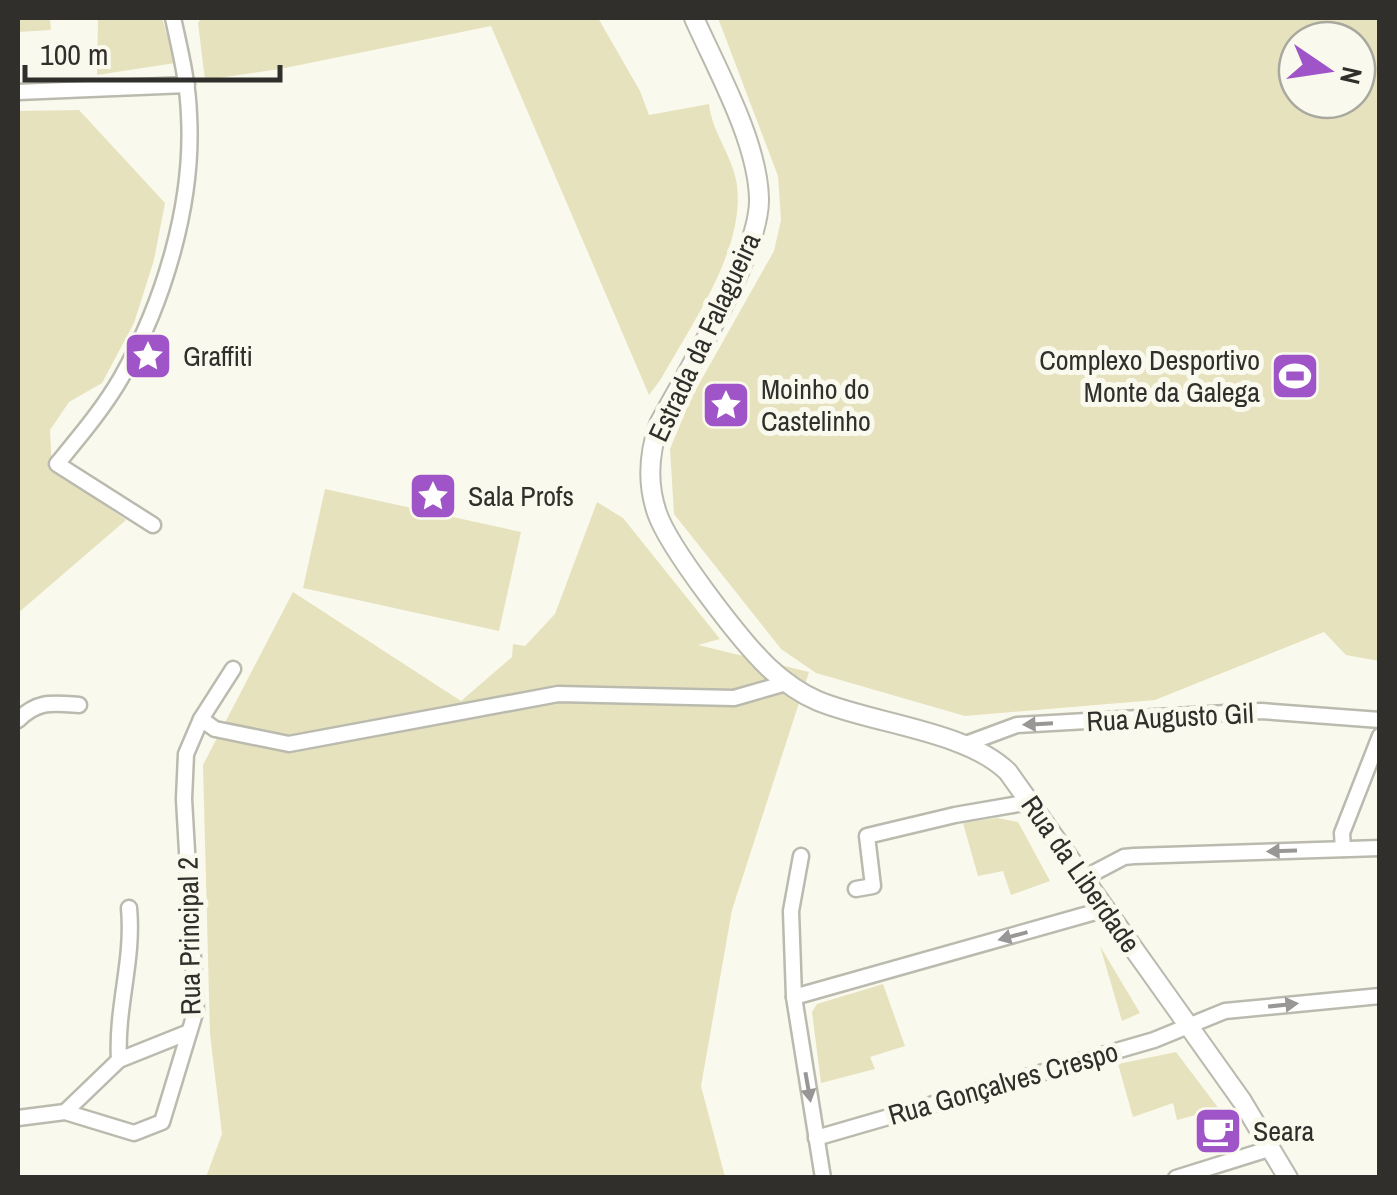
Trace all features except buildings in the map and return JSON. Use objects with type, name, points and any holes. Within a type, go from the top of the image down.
[{"type":"street","points":[[153,525],[57,464],[119,381],[144,335],[160,287],[185,186],[189,150],[187,85],[173,18]]},
{"type":"street","name":"Estrada da Falagueira","points":[[694,18],[749,152],[758,184],[759,209],[747,257],[659,424],[650,459],[652,492],[665,533],[749,645],[786,682]]},
{"type":"street","points":[[18,92],[187,85]]},
{"type":"street","name":"Rua Principal 2","points":[[18,1118],[65,1112],[134,1133],[162,1122],[196,1010],[184,799],[186,754],[201,719],[233,669]]},
{"type":"street","points":[[201,719],[215,729],[289,744],[558,694],[734,698],[786,682]]},
{"type":"street","name":"Rua da Liberdade","points":[[786,682],[845,711],[964,745],[995,760],[1030,802],[1189,1026],[1288,1178]]},
{"type":"street","points":[[18,720],[43,703],[80,704]]},
{"type":"street","name":"Rua Augusto Gil","points":[[964,745],[1017,725],[1260,711],[1380,720]]},
{"type":"street","points":[[1343,849],[1342,832],[1380,736]]},
{"type":"street","points":[[856,890],[873,886],[867,836],[956,814],[1030,802]]},
{"type":"street","points":[[1084,878],[1124,858],[1380,848]]},
{"type":"street","points":[[801,856],[791,911],[794,997],[824,1178]]},
{"type":"street","points":[[119,1060],[118,1016],[131,943],[128,908]]},
{"type":"street","points":[[794,997],[1106,909]]},
{"type":"street","name":"Rua Gonçalves Crespo","points":[[816,1138],[1154,1040],[1224,1011],[1380,996]]},
{"type":"street","points":[[65,1112],[119,1060],[190,1032]]},
{"type":"street","points":[[1176,1178],[1272,1148]]},
{"type":"shaded area","points":[[18,18],[50,18],[51,30],[18,32]]},
{"type":"shaded area","points":[[98,18],[162,18],[175,63],[97,75]]},
{"type":"shaded area","points":[[201,18],[598,18],[640,91],[649,115],[709,104],[737,185],[733,235],[701,310],[649,395],[491,26],[280,69],[205,80],[198,23]]},
{"type":"shaded area","points":[[718,18],[1379,18],[1379,661],[1346,655],[1324,632],[1155,700],[965,716],[816,673],[781,649],[674,514],[670,449],[691,398],[774,251],[781,220],[778,176]]},
{"type":"shaded area","points":[[79,110],[165,203],[154,260],[134,323],[102,383],[69,402],[50,430],[52,469],[126,520],[18,613],[18,111]]},
{"type":"shaded area","points":[[325,489],[521,532],[499,631],[303,588]]},
{"type":"shaded area","points":[[597,502],[623,518],[720,639],[698,645],[809,672],[732,910],[701,1086],[725,1177],[206,1177],[222,1134],[210,1034],[203,765],[293,592],[461,701],[512,657],[513,644],[525,646],[555,614]]},
{"type":"shaded area","points":[[997,818],[1018,822],[1050,881],[1011,895],[1003,871],[978,876],[963,823]]},
{"type":"shaded area","points":[[1100,946],[1140,1013],[1122,1021]]},
{"type":"shaded area","points":[[883,984],[905,1046],[870,1057],[875,1069],[821,1083],[812,1012],[817,1004]]},
{"type":"shaded area","points":[[1176,1052],[1219,1109],[1177,1120],[1173,1103],[1133,1117],[1118,1064]]},
{"type":"place","name":"Graffiti","points":[[148,356]]},
{"type":"place","name":"Complexo Desportivo Monte da Galega","points":[[1295,376]]},
{"type":"place","name":"Moinho do Castelinho","points":[[726,405]]},
{"type":"place","name":"Sala Profs","points":[[433,496]]},
{"type":"place","name":"Seara","points":[[1218,1131]]}]
